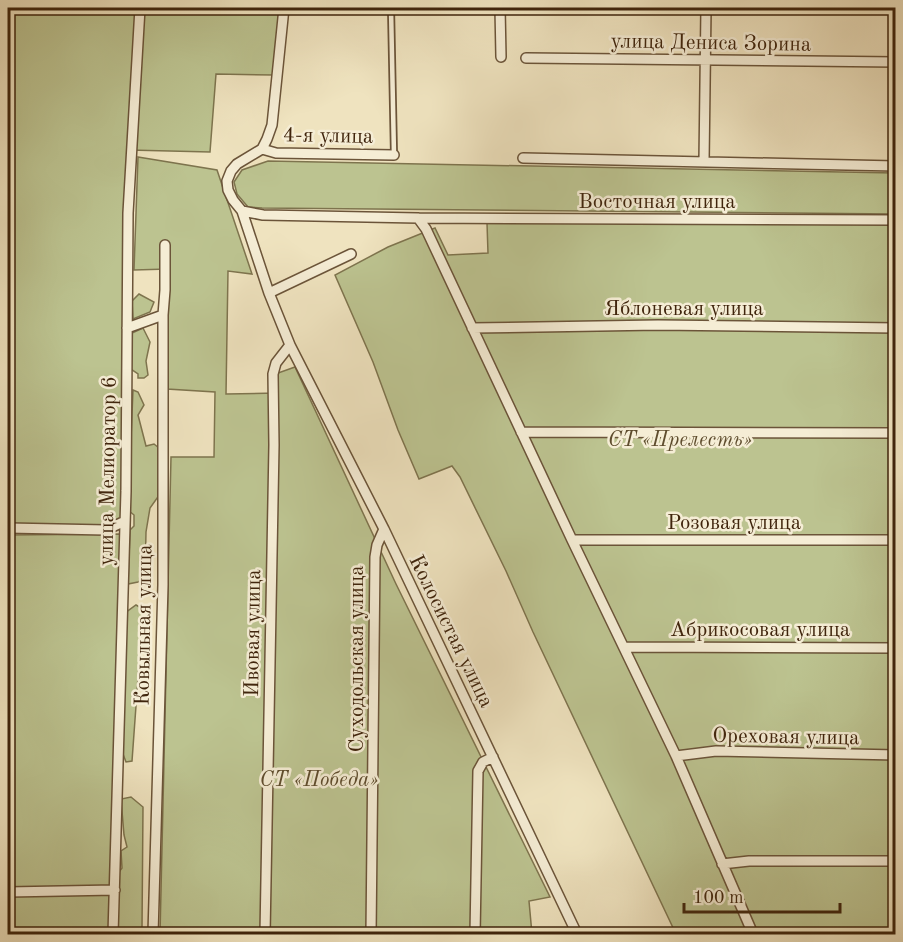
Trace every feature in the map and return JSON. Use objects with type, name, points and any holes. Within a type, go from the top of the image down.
[{"type":"street","name":"улица Мелиоратор 6","points":[[113,934],[124,521],[128,213],[140,8]]},
{"type":"street","points":[[262,149],[272,125],[284,8]]},
{"type":"street","points":[[500,8],[501,57]]},
{"type":"street","points":[[704,162],[706,8]]},
{"type":"street","name":"улица Дениса Зорина","points":[[526,58],[896,62]]},
{"type":"street","name":"4-я улица","points":[[262,149],[276,153],[394,154]]},
{"type":"street","name":"Колосистая улица","points":[[262,149],[237,164],[231,171],[227,181],[228,190],[242,211],[288,341],[384,529],[577,934]]},
{"type":"street","points":[[523,158],[896,166]]},
{"type":"street","name":"Восточная улица","points":[[242,211],[263,215],[418,218],[896,220]]},
{"type":"street","points":[[418,218],[426,229],[676,756],[753,934]]},
{"type":"street","name":"Ковыльная улица","points":[[153,934],[163,585],[165,245]]},
{"type":"street","points":[[269,292],[351,254]]},
{"type":"street","points":[[127,328],[163,315]]},
{"type":"street","name":"Яблоневая улица","points":[[472,328],[658,325],[896,328]]},
{"type":"street","name":"Ивовая улица","points":[[265,934],[274,457],[273,374],[276,363],[288,341]]},
{"type":"street","points":[[521,432],[896,433]]},
{"type":"street","points":[[8,528],[106,530],[124,521]]},
{"type":"street","name":"Суходольская улица","points":[[371,934],[375,557],[384,529]]},
{"type":"street","name":"Розовая улица","points":[[572,540],[896,540]]},
{"type":"street","name":"Абрикосовая улица","points":[[624,647],[896,648]]},
{"type":"street","name":"Ореховая улица","points":[[676,756],[716,751],[896,755]]},
{"type":"street","points":[[475,934],[478,771],[483,762],[493,757]]},
{"type":"street","points":[[723,864],[749,861],[896,861]]},
{"type":"street","points":[[8,892],[115,890]]},
{"type":"lane","points":[[391,8],[394,154]]},
{"type":"green space","points":[[8,8],[281,8],[273,75],[216,74],[210,152],[129,150],[121,526],[8,525]]},
{"type":"green space","name":"СТ «Победа»","points":[[138,157],[217,170],[252,274],[228,271],[226,394],[277,393],[278,373],[295,367],[396,584],[550,897],[529,901],[532,934],[160,934],[171,457],[214,457],[215,392],[167,389],[168,269],[134,270]]},
{"type":"green space","points":[[268,161],[895,173],[895,214],[248,207],[237,194],[234,182],[242,170]]},
{"type":"green space","name":"СТ «Прелесть»","points":[[487,223],[895,224],[895,934],[676,934],[460,477],[452,466],[419,479],[373,362],[335,275],[388,247],[435,228],[448,255],[488,253]]},
{"type":"green space","points":[[139,294],[154,302],[150,312],[133,319],[132,301]]},
{"type":"green space","points":[[143,328],[150,342],[146,361],[148,375],[138,378],[138,374],[131,369],[132,333]]},
{"type":"green space","points":[[133,390],[138,392],[144,405],[138,415],[146,446],[154,444],[159,448],[160,494],[150,508],[146,532],[145,578],[128,584],[130,530],[134,526],[134,515],[128,510]]},
{"type":"green space","points":[[120,534],[122,538],[111,934],[8,934],[8,535]]},
{"type":"green space","points":[[136,605],[143,609],[132,761],[126,762],[123,754],[125,613]]},
{"type":"green space","points":[[131,797],[143,807],[142,928],[135,934],[116,934],[119,872],[122,868],[121,851],[127,847],[121,799]]}]
